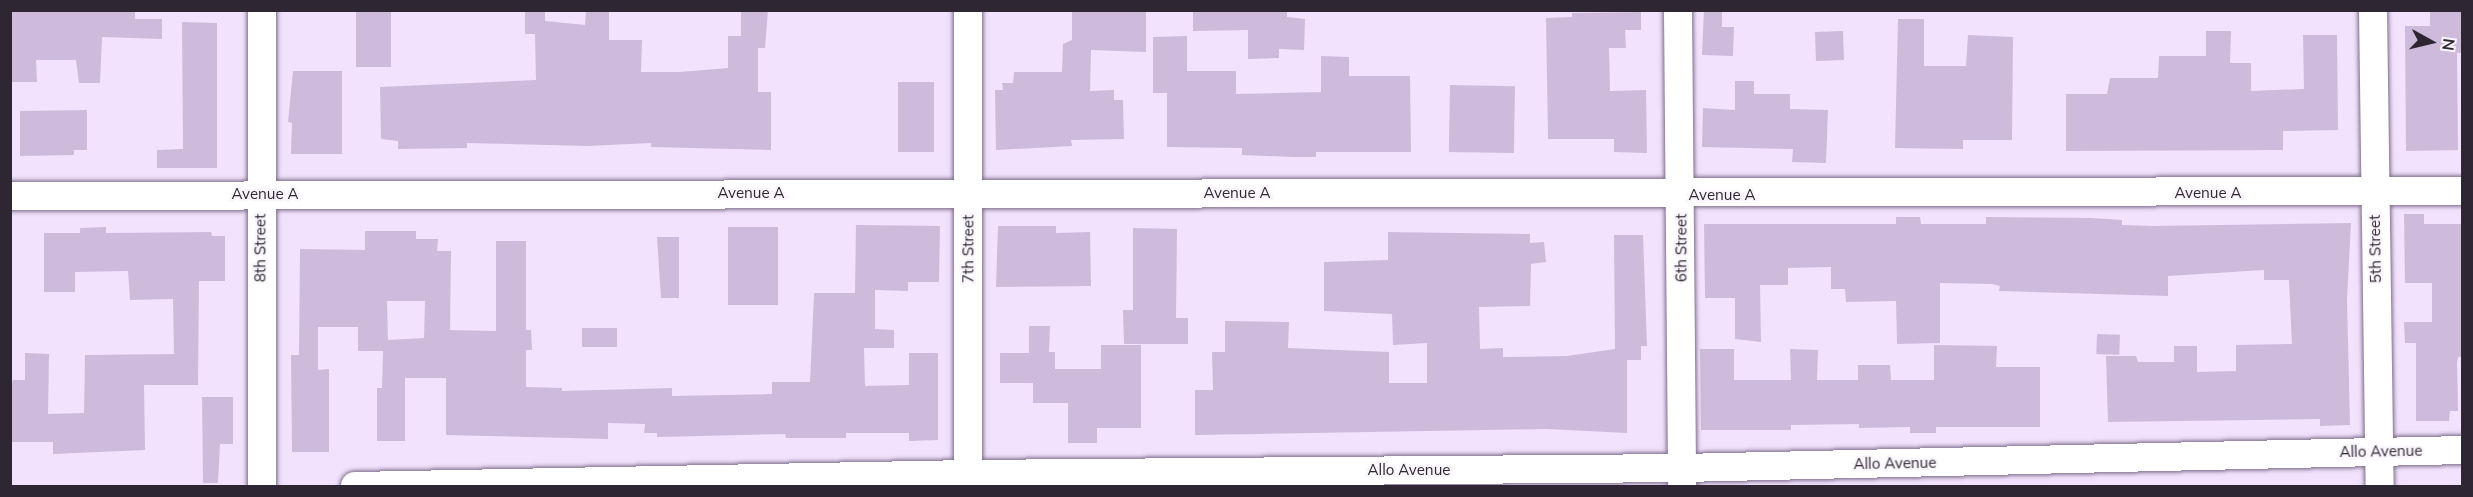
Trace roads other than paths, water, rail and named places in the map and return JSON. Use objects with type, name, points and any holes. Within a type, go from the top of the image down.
[{"type":"street","name":"8th Street","points":[[262,10],[260,194],[262,486]]},
{"type":"street","name":"7th Street","points":[[968,10],[968,480]]},
{"type":"street","name":"6th Street","points":[[1678,10],[1682,477]]},
{"type":"street","name":"5th Street","points":[[2373,10],[2373,192],[2380,486]]},
{"type":"street","name":"Avenue A","points":[[10,196],[968,192],[1680,195],[2463,191]]},
{"type":"street","name":"Allo Avenue","points":[[355,486],[968,480],[1682,477],[2379,451],[2463,450]]}]
